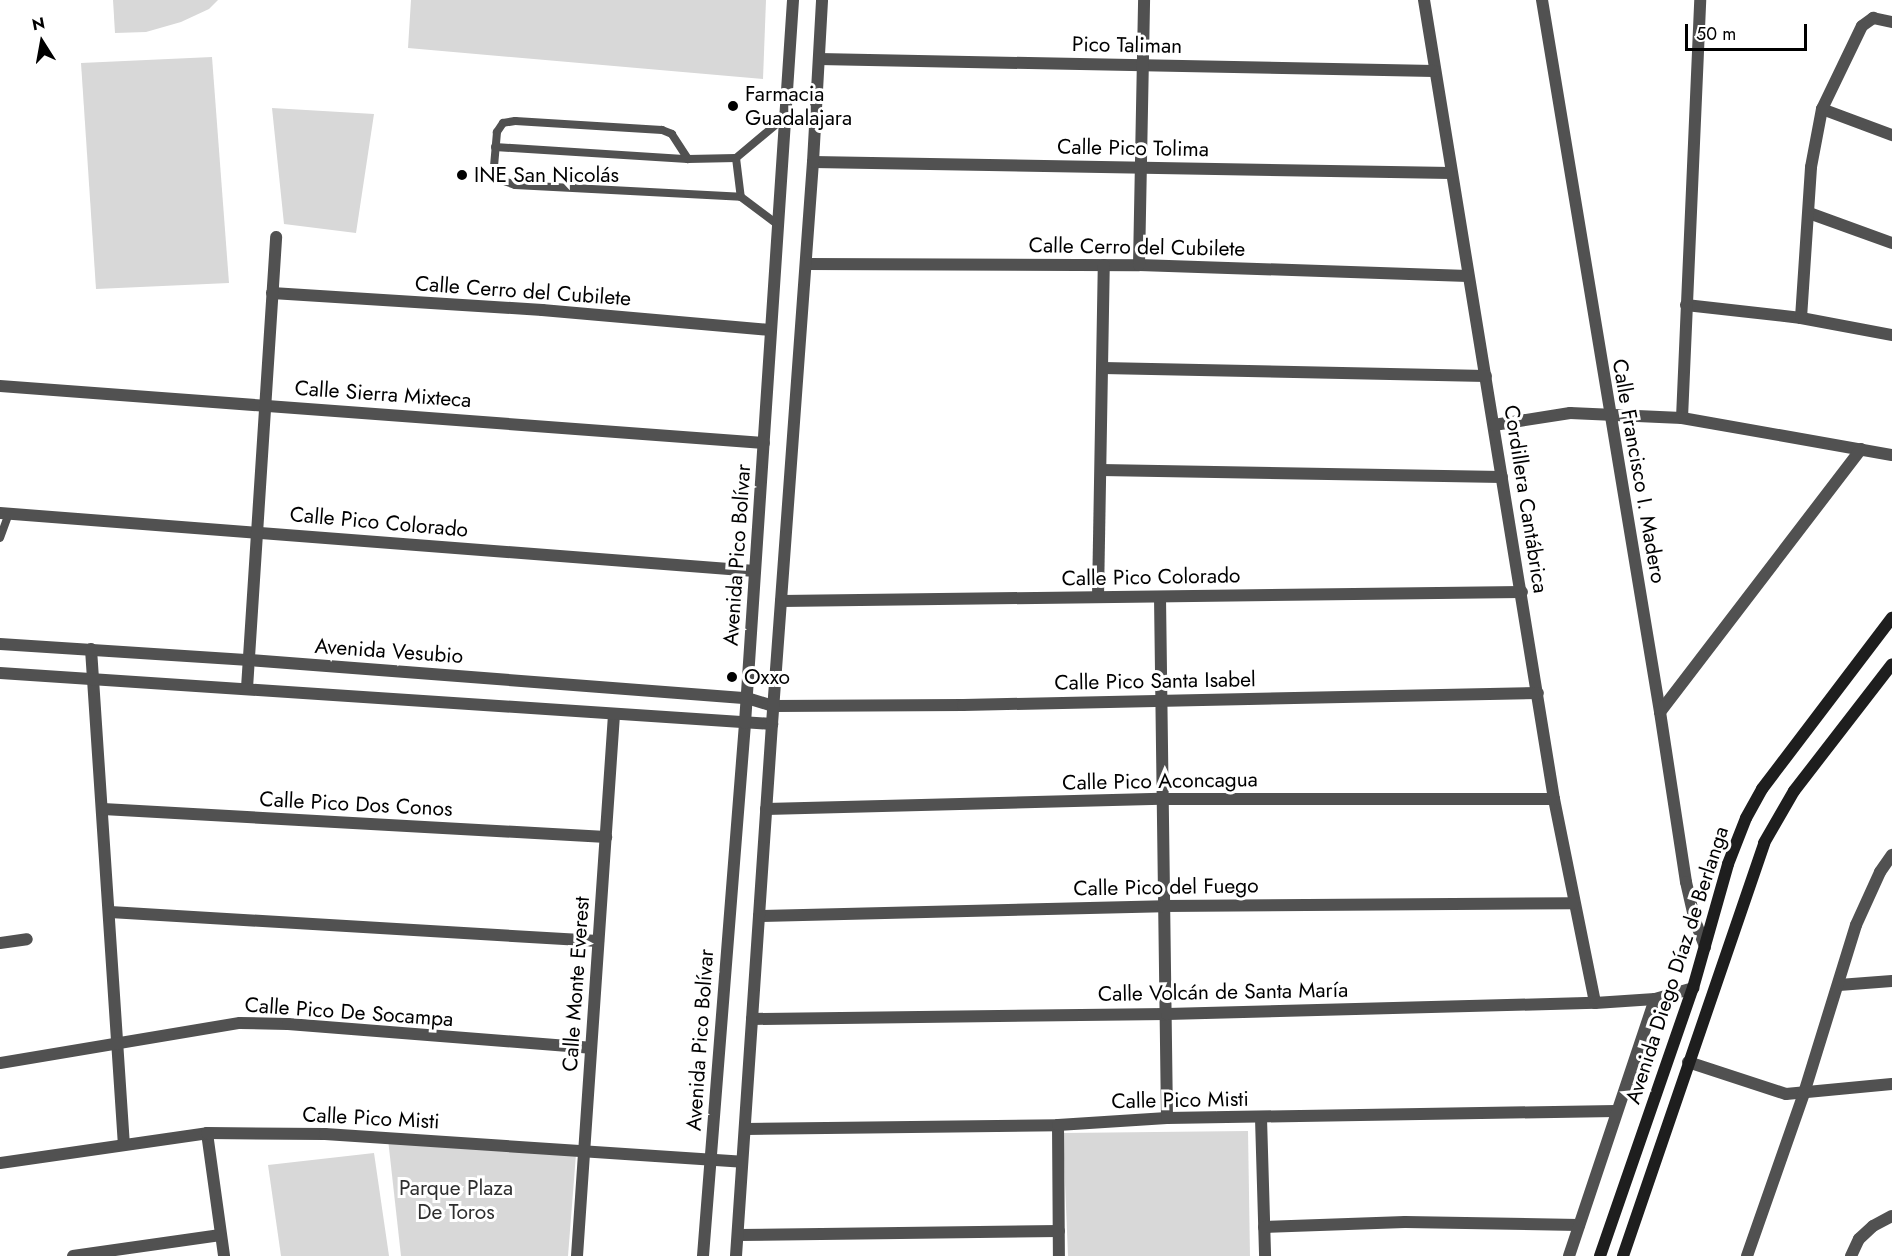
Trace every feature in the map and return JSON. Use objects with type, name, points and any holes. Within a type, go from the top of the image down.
[{"type":"main road","name":"Avenida Diego Díaz de Berlanga","points":[[1600,1256],[1693,988],[1728,864],[1746,818],[1762,789],[1892,618]]},
{"type":"main road","name":"Avenida Diego Díaz de Berlanga","points":[[1623,1256],[1764,843],[1794,791],[1891,666]]},
{"type":"street","name":"Avenida Pico Bolívar","points":[[703,1256],[746,723],[793,0]]},
{"type":"street","points":[[736,1256],[813,162],[822,0]]},
{"type":"street","points":[[1139,265],[1144,0]]},
{"type":"street","name":"Cordillera Cantábrica","points":[[1424,0],[1554,800],[1595,1003]]},
{"type":"street","name":"Calle Francisco I. Madero","points":[[1542,0],[1686,882],[1694,918],[1705,946]]},
{"type":"street","points":[[1682,418],[1700,0]]},
{"type":"street","points":[[1801,318],[1811,167],[1822,109],[1856,34],[1868,20],[1880,18],[1892,22]]},
{"type":"street","name":"Pico Taliman","points":[[819,60],[1434,71]]},
{"type":"street","points":[[1822,109],[1892,135]]},
{"type":"street","name":"Calle Pico Tolima","points":[[813,162],[1451,174]]},
{"type":"street","points":[[1809,213],[1892,243]]},
{"type":"street","points":[[248,688],[276,237]]},
{"type":"street","name":"Calle Cerro del Cubilete","points":[[806,264],[1139,265],[1468,276]]},
{"type":"street","points":[[1098,597],[1104,265]]},
{"type":"street","name":"Calle Cerro del Cubilete","points":[[272,293],[542,310],[770,330]]},
{"type":"street","points":[[1686,305],[1801,318],[1892,335]]},
{"type":"street","points":[[1103,368],[1485,376]]},
{"type":"street","name":"Calle Sierra Mixteca","points":[[0,386],[764,443]]},
{"type":"street","points":[[1494,425],[1570,413],[1682,418],[1892,455]]},
{"type":"street","points":[[1660,712],[1861,450]]},
{"type":"street","points":[[1101,470],[1502,477]]},
{"type":"street","name":"Calle Pico Colorado","points":[[5,513],[755,571]]},
{"type":"street","name":"Calle Pico Colorado","points":[[781,601],[1522,592]]},
{"type":"street","points":[[1160,597],[1167,1118]]},
{"type":"street","name":"Avenida Vesubio","points":[[0,644],[249,660],[747,698],[773,706]]},
{"type":"street","points":[[91,649],[124,1143]]},
{"type":"street","points":[[0,673],[248,688],[614,716],[772,724]]},
{"type":"street","name":"Calle Pico Santa Isabel","points":[[773,706],[1538,693]]},
{"type":"street","name":"Calle Monte Everest","points":[[577,1256],[614,716]]},
{"type":"street","name":"Calle Pico Aconcagua","points":[[766,809],[1161,799],[1554,800]]},
{"type":"street","name":"Calle Pico Dos Conos","points":[[103,809],[606,837]]},
{"type":"street","points":[[1747,1256],[1804,1093],[1856,925],[1886,871],[1892,855]]},
{"type":"street","name":"Calle Pico del Fuego","points":[[759,916],[1163,906],[1573,903]]},
{"type":"street","points":[[110,912],[598,941]]},
{"type":"street","points":[[0,943],[27,939]]},
{"type":"street","points":[[1839,985],[1892,981]]},
{"type":"street","name":"Calle Volcán de Santa María","points":[[752,1019],[1167,1014],[1595,1003],[1655,999],[1693,988]]},
{"type":"street","points":[[1569,1256],[1655,999]]},
{"type":"street","name":"Calle Pico De Socampa","points":[[0,1063],[218,1025],[262,1023],[590,1048]]},
{"type":"street","points":[[1688,1062],[1771,1090],[1804,1093],[1892,1084]]},
{"type":"street","name":"Calle Pico Misti","points":[[745,1129],[1058,1125],[1167,1118],[1616,1111]]},
{"type":"street","points":[[1261,1118],[1265,1256]]},
{"type":"street","points":[[1058,1125],[1059,1256]]},
{"type":"street","points":[[207,1132],[224,1256]]},
{"type":"street","name":"Calle Pico Misti","points":[[0,1163],[207,1132],[325,1134],[742,1162]]},
{"type":"street","points":[[1851,1256],[1859,1239],[1873,1226],[1892,1216]]},
{"type":"street","points":[[1264,1227],[1405,1222],[1579,1225]]},
{"type":"street","points":[[738,1235],[1059,1231]]},
{"type":"street","points":[[73,1256],[221,1235]]},
{"type":"lane","points":[[495,147],[688,159],[736,158],[785,117]]},
{"type":"lane","points":[[688,159],[672,134],[662,130],[532,121],[503,123],[497,132],[495,175],[502,183],[741,196],[777,224]]},
{"type":"lane","points":[[736,158],[741,196]]},
{"type":"lane","points":[[0,538],[5,513]]},
{"type":"green space","points":[[113,0],[218,0],[209,9],[181,22],[146,32],[115,33]]},
{"type":"green space","points":[[411,0],[766,0],[763,79],[408,48]]},
{"type":"green space","points":[[212,57],[229,283],[96,289],[81,63]]},
{"type":"green space","points":[[272,108],[374,114],[356,233],[284,224]]},
{"type":"green space","points":[[1248,1131],[1250,1256],[1068,1256],[1063,1133]]},
{"type":"green space","name":"Parque Plaza De Toros","points":[[388,1139],[576,1154],[568,1256],[401,1256]]},
{"type":"green space","points":[[374,1153],[389,1256],[281,1256],[268,1165]]},
{"type":"place","name":"Farmacia Guadalajara","points":[[733,106]]},
{"type":"place","name":"INE San Nicolás","points":[[462,175]]},
{"type":"place","name":"Oxxo","points":[[732,677]]}]
